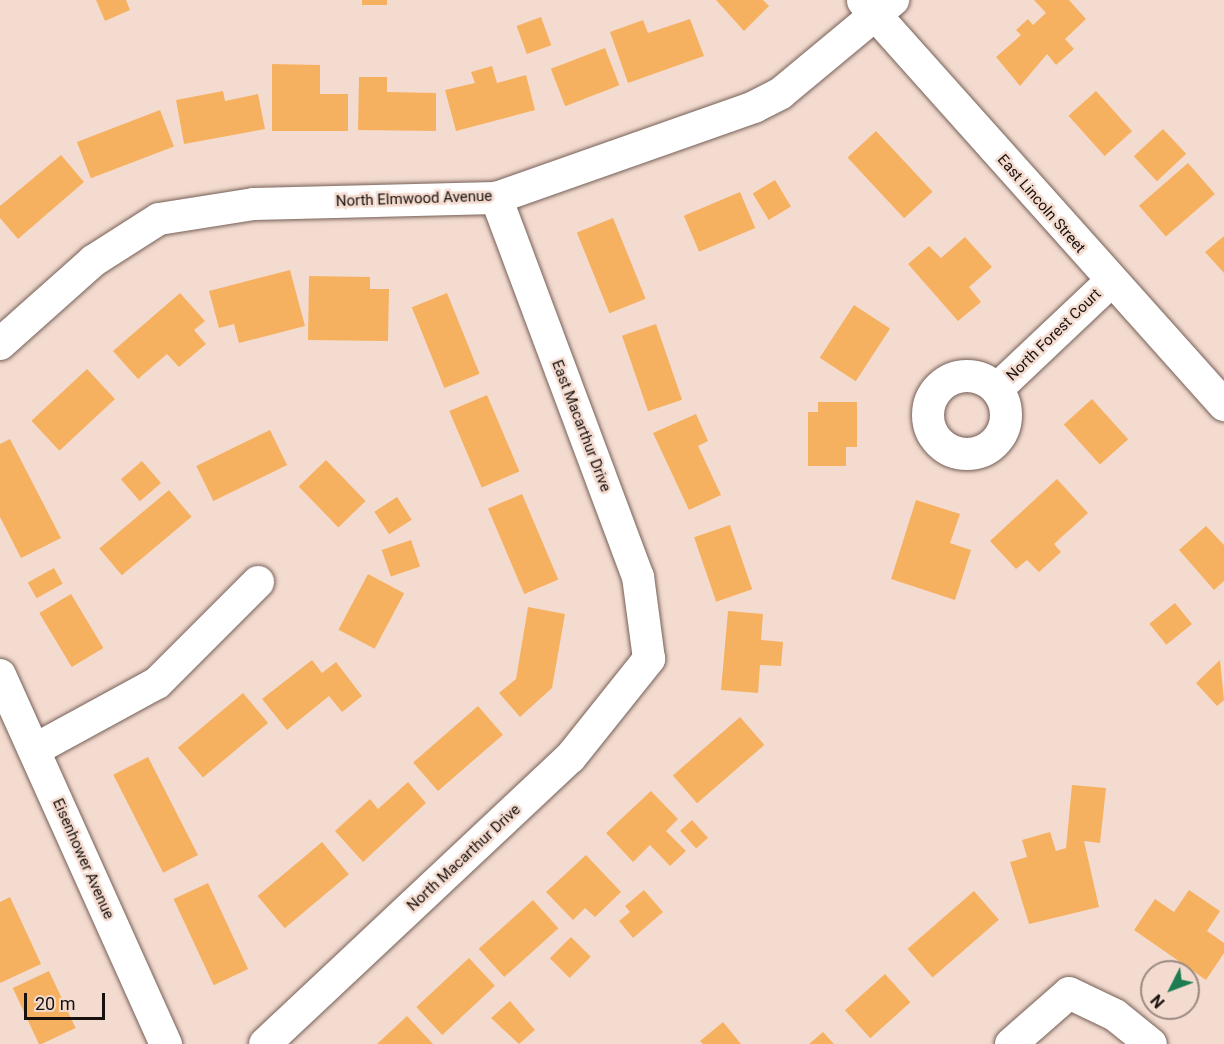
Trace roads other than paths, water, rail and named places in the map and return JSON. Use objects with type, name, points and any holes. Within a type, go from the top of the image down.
[{"type":"street","name":"North Elmwood Avenue","points":[[0,344],[93,261],[159,219],[254,204],[496,198],[754,107],[781,93],[877,5]]},
{"type":"street","name":"East Lincoln Street","points":[[877,5],[1110,282],[1224,405]]},
{"type":"street","name":"East Macarthur Drive","points":[[496,198],[638,577],[649,659]]},
{"type":"street","name":"North Forest Court","points":[[997,389],[1110,282]]},
{"type":"street","points":[[34,750],[157,683],[258,582]]},
{"type":"street","name":"North Macarthur Drive","points":[[265,1044],[570,758],[649,659]]},
{"type":"street","name":"Eisenhower Avenue","points":[[0,675],[166,1044]]},
{"type":"street","points":[[1011,1044],[1069,993],[1115,1015],[1151,1044]]}]
